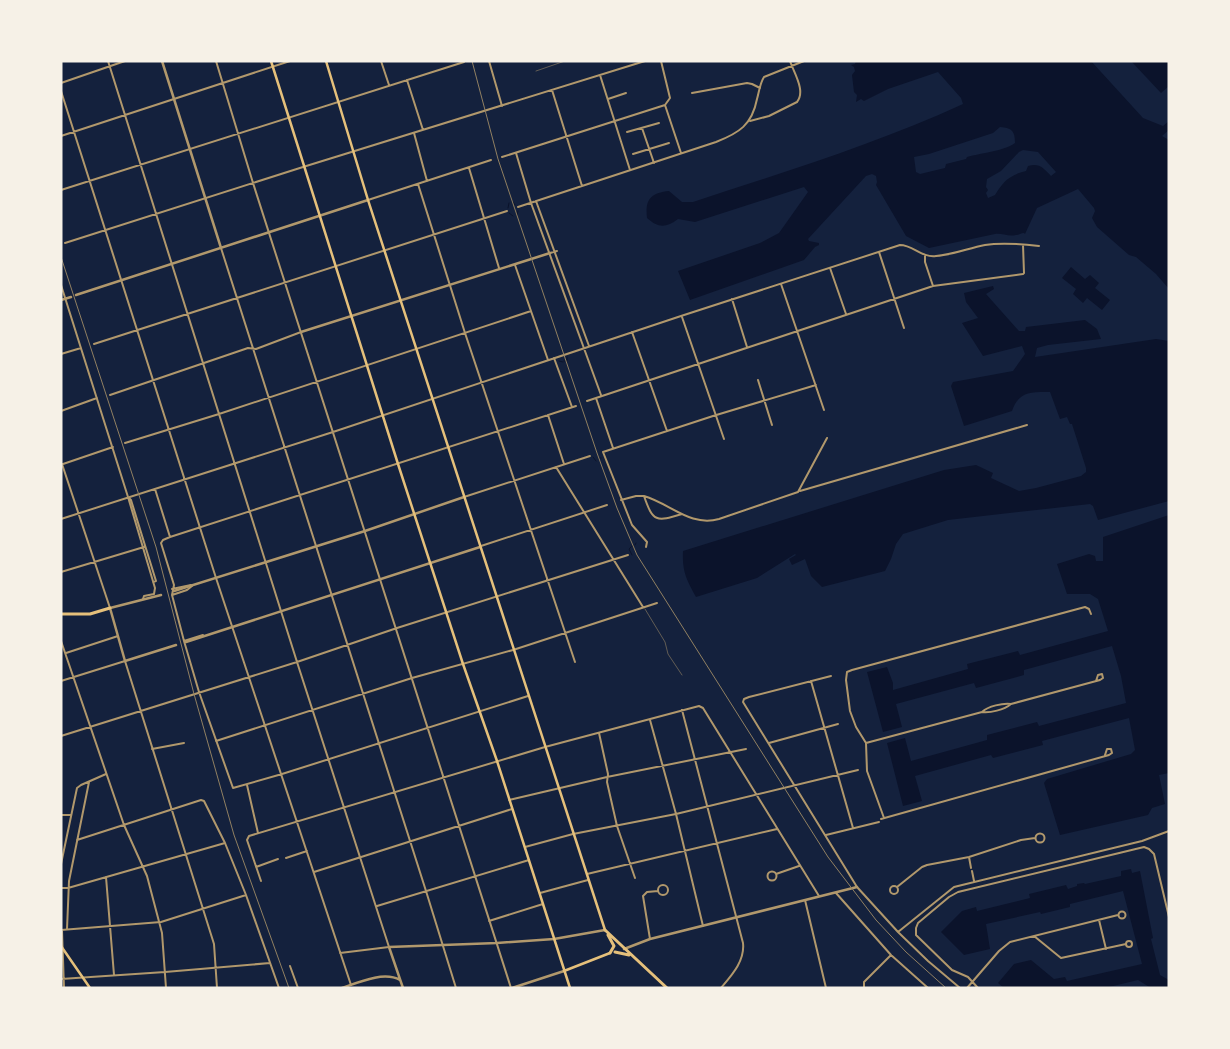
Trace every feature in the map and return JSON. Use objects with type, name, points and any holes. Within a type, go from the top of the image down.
[{"type":"main road","points":[[271,61],[382,415],[570,988]]},
{"type":"main road","points":[[326,61],[368,200],[513,650],[605,930],[613,943],[610,953]]},
{"type":"main road","points":[[61,614],[90,614],[110,608]]},
{"type":"main road","points":[[605,930],[667,988]]},
{"type":"main road","points":[[62,947],[90,988]]},
{"type":"main road","points":[[564,971],[624,949]]},
{"type":"main road","points":[[615,952],[632,956]]},
{"type":"street","points":[[108,61],[297,662],[403,988]]},
{"type":"street","points":[[61,83],[125,61]]},
{"type":"street","points":[[162,61],[456,988]]},
{"type":"street","points":[[216,61],[253,183],[512,988],[564,971]]},
{"type":"street","points":[[61,136],[290,61]]},
{"type":"street","points":[[381,61],[389,86]]},
{"type":"street","points":[[489,61],[502,106]]},
{"type":"street","points":[[65,243],[645,61]]},
{"type":"street","points":[[502,157],[665,105],[670,101],[670,98],[661,61]]},
{"type":"street","points":[[518,207],[723,139],[750,121],[769,116],[799,100],[801,92],[790,61]]},
{"type":"street","points":[[750,121],[755,112],[764,77],[804,61]]},
{"type":"street","points":[[61,190],[464,62]]},
{"type":"street","points":[[600,75],[630,170]]},
{"type":"street","points":[[407,80],[423,130]]},
{"type":"street","points":[[692,94],[747,84],[760,88]]},
{"type":"street","points":[[552,90],[582,186]]},
{"type":"street","points":[[61,91],[232,628],[352,986]]},
{"type":"street","points":[[608,99],[626,93]]},
{"type":"street","points":[[665,105],[681,154]]},
{"type":"street","points":[[627,132],[659,123]]},
{"type":"street","points":[[642,128],[654,163]]},
{"type":"street","points":[[414,132],[427,181]]},
{"type":"street","points":[[633,154],[669,143]]},
{"type":"street","points":[[516,153],[531,203],[602,396]]},
{"type":"street","points":[[76,296],[491,160]]},
{"type":"street","points":[[469,168],[499,269]]},
{"type":"street","points":[[418,184],[465,334],[575,662]]},
{"type":"street","points":[[536,201],[556,251],[589,346]]},
{"type":"street","points":[[94,344],[507,211]]},
{"type":"street","points":[[61,519],[333,432],[900,245],[906,245],[925,255],[936,256],[986,245],[1039,246]]},
{"type":"street","points":[[586,401],[933,286],[1023,274],[1023,245]]},
{"type":"street","points":[[110,395],[248,348],[256,349],[301,332],[556,251]]},
{"type":"street","points":[[879,252],[904,328]]},
{"type":"street","points":[[925,255],[925,262],[933,286]]},
{"type":"street","points":[[515,264],[548,360]]},
{"type":"street","points":[[830,268],[846,314]]},
{"type":"street","points":[[781,284],[824,410]]},
{"type":"street","points":[[61,285],[144,547],[155,588],[154,594],[144,596],[141,601]]},
{"type":"street","points":[[61,300],[70,297]]},
{"type":"street","points":[[732,299],[747,347]]},
{"type":"street","points":[[125,443],[531,311]]},
{"type":"street","points":[[681,316],[717,415],[724,440]]},
{"type":"street","points":[[632,332],[666,431]]},
{"type":"street","points":[[61,354],[81,348]]},
{"type":"street","points":[[554,358],[572,407]]},
{"type":"street","points":[[758,380],[772,425]]},
{"type":"street","points":[[646,547],[647,542],[632,525],[603,452],[816,385]]},
{"type":"street","points":[[61,411],[97,398]]},
{"type":"street","points":[[596,398],[613,448]]},
{"type":"street","points":[[528,696],[247,785],[232,788],[199,692],[172,595],[174,585],[161,546],[163,540],[201,527],[576,406]]},
{"type":"street","points":[[548,415],[564,464]]},
{"type":"street","points":[[621,500],[644,496],[682,514],[702,521],[712,521],[798,492],[1027,425]]},
{"type":"street","points":[[798,492],[827,438]]},
{"type":"street","points":[[113,448],[62,464],[110,608],[152,749],[214,944],[217,988]]},
{"type":"street","points":[[173,590],[365,531],[414,513],[590,456]]},
{"type":"street","points":[[556,467],[643,607]]},
{"type":"street","points":[[156,489],[170,538]]},
{"type":"street","points":[[644,496],[651,514],[657,519],[662,520],[682,514]]},
{"type":"street","points":[[185,642],[607,505]]},
{"type":"street","points":[[61,572],[144,547]]},
{"type":"street","points":[[61,736],[628,555]]},
{"type":"street","points":[[172,595],[187,590],[194,585]]},
{"type":"street","points":[[110,608],[160,595]]},
{"type":"street","points":[[216,741],[412,678],[513,650],[657,603]]},
{"type":"street","points":[[1091,614],[1089,609],[1085,607],[849,671],[846,677],[850,711],[856,727],[866,743],[867,772],[883,819],[1105,756]]},
{"type":"street","points":[[66,653],[118,636]]},
{"type":"street","points":[[61,641],[124,826],[144,867],[160,922],[166,988]]},
{"type":"street","points":[[61,681],[176,645]]},
{"type":"street","points":[[832,676],[749,697],[744,699],[743,702],[857,887],[898,932],[960,988]]},
{"type":"street","points":[[811,681],[853,828]]},
{"type":"street","points":[[866,743],[982,712],[985,709],[1006,703],[1011,704],[1096,681]]},
{"type":"street","points":[[261,881],[247,840],[249,836],[545,747],[701,706],[819,896]]},
{"type":"street","points":[[682,710],[743,943],[743,954],[735,970],[721,988]]},
{"type":"street","points":[[650,719],[676,814],[703,926]]},
{"type":"street","points":[[769,743],[838,724]]},
{"type":"street","points":[[599,733],[617,826],[635,878]]},
{"type":"street","points":[[152,749],[184,743]]},
{"type":"street","points":[[509,800],[608,777],[746,749]]},
{"type":"street","points":[[525,847],[573,834],[676,814],[858,770]]},
{"type":"street","points":[[61,864],[77,788],[106,774]]},
{"type":"street","points":[[66,929],[68,888],[89,782]]},
{"type":"street","points":[[81,785],[87,790]]},
{"type":"street","points":[[247,785],[258,833]]},
{"type":"street","points":[[77,840],[204,801],[246,895],[280,988]]},
{"type":"street","points":[[314,872],[512,809]]},
{"type":"street","points":[[61,815],[70,815]]},
{"type":"street","points":[[826,835],[879,822]]},
{"type":"street","points":[[587,874],[777,829]]},
{"type":"street","points":[[898,932],[950,889],[1142,841],[1169,831]]},
{"type":"street","points":[[897,887],[922,867],[948,860],[969,858],[1021,840],[1035,838]]},
{"type":"street","points":[[61,888],[68,888],[224,843]]},
{"type":"street","points":[[978,988],[973,981],[952,970],[916,935],[918,923],[949,896],[958,892],[1144,847],[1154,854],[1169,917]]},
{"type":"street","points":[[286,858],[307,851]]},
{"type":"street","points":[[969,858],[974,882]]},
{"type":"street","points":[[256,867],[278,859]]},
{"type":"street","points":[[377,906],[529,860]]},
{"type":"street","points":[[776,874],[799,866]]},
{"type":"street","points":[[106,877],[114,975]]},
{"type":"street","points":[[540,893],[589,880]]},
{"type":"street","points":[[624,949],[650,939],[857,887]]},
{"type":"street","points":[[650,939],[643,896],[647,892],[658,891]]},
{"type":"street","points":[[835,892],[891,955],[928,988]]},
{"type":"street","points":[[64,988],[62,979],[62,930],[160,922],[246,895]]},
{"type":"street","points":[[805,900],[826,988]]},
{"type":"street","points":[[490,921],[543,904]]},
{"type":"street","points":[[967,988],[1004,946],[1010,942],[1118,915]]},
{"type":"street","points":[[1099,920],[1106,948]]},
{"type":"street","points":[[340,953],[389,947],[554,939],[605,930]]},
{"type":"street","points":[[1034,936],[1061,958],[1126,944]]},
{"type":"street","points":[[863,987],[864,982],[891,955]]},
{"type":"street","points":[[62,979],[270,963]]},
{"type":"street","points":[[290,966],[298,988]]},
{"type":"street","points":[[393,977],[397,971]]},
{"type":"street","points":[[342,988],[376,978],[393,977],[400,980]]},
{"type":"lane","points":[[536,71],[565,61]]},
{"type":"lane","points":[[643,607],[665,642],[668,654],[682,675]]},
{"type":"water","points":[[856,61],[1091,61],[1143,118],[1163,126],[1169,121],[1169,130],[1162,136],[1169,140],[1169,289],[1156,274],[1136,257],[1129,255],[1097,227],[1092,218],[1095,211],[1094,208],[1078,189],[1037,208],[1025,234],[1010,236],[995,234],[929,248],[906,236],[876,185],[876,176],[872,174],[866,176],[808,239],[809,241],[819,243],[819,245],[804,260],[690,300],[678,271],[760,243],[779,233],[808,192],[804,187],[695,222],[678,219],[662,226],[655,224],[647,218],[647,206],[650,198],[669,191],[682,202],[693,202],[863,145],[963,104],[961,98],[938,72],[888,89],[864,101],[861,99],[856,102],[857,95],[854,92],[852,75],[855,71],[851,65],[855,64]],"holes":[[[1000,127],[1012,131],[1015,143],[999,150],[946,164],[945,168],[920,174],[916,172],[914,157],[993,133]],[[1023,150],[1038,152],[1056,172],[1051,176],[1038,166],[1028,166],[1026,171],[1011,177],[995,195],[988,198],[986,193],[988,190],[986,187],[987,179],[1001,171]]]},
{"type":"water","points":[[1131,61],[1166,61],[1169,64],[1169,86],[1161,93]]},
{"type":"water","points":[[1071,267],[1085,279],[1090,275],[1099,283],[1095,288],[1110,300],[1102,310],[1087,298],[1083,303],[1073,294],[1076,289],[1062,278]]},
{"type":"water","points":[[993,286],[994,289],[986,294],[1019,331],[1025,331],[1026,327],[1085,320],[1097,329],[1101,339],[1037,348],[1035,357],[1156,339],[1169,341],[1169,501],[1098,520],[1093,506],[1090,504],[948,520],[903,534],[896,544],[885,571],[822,587],[811,576],[805,559],[792,565],[789,559],[795,554],[757,578],[696,597],[685,575],[683,551],[944,470],[976,465],[993,473],[991,478],[1019,491],[1081,476],[1086,472],[1072,424],[1070,424],[1067,417],[1060,419],[1050,392],[1026,394],[1018,400],[1012,411],[964,426],[951,386],[953,382],[1013,371],[1025,354],[1022,346],[983,356],[962,323],[978,318],[966,302],[964,293]]},
{"type":"water","points":[[1169,515],[1169,773],[1159,775],[1165,804],[1152,808],[1148,815],[1060,835],[1044,783],[1047,779],[1131,754],[1135,750],[1129,718],[1042,741],[1043,745],[993,758],[991,755],[915,776],[922,801],[903,806],[887,743],[905,738],[911,761],[987,740],[987,735],[1037,722],[1039,726],[1126,703],[1121,676],[1112,646],[1024,670],[1024,675],[976,688],[974,683],[896,704],[902,727],[883,732],[867,672],[887,667],[893,683],[893,690],[968,669],[967,664],[1018,651],[1020,655],[1108,631],[1098,599],[1090,594],[1067,594],[1057,564],[1089,554],[1095,556],[1096,561],[1103,561],[1103,537]]},
{"type":"water","points":[[1131,869],[1132,873],[1140,871],[1153,938],[1151,939],[1160,975],[1169,980],[1169,988],[1151,988],[1138,980],[1105,988],[1004,988],[998,983],[1014,964],[1031,960],[1054,979],[1065,977],[1067,981],[1142,964],[1123,891],[1070,904],[1070,907],[1041,914],[1040,912],[986,924],[990,949],[964,955],[941,932],[962,911],[976,907],[977,911],[1030,898],[1029,894],[1066,885],[1068,889],[1077,886],[1077,884],[1121,876],[1121,871]]},
{"type":"waterway","points":[[508,208],[509,203]]},
{"type":"waterway","points":[[517,215],[518,211]]},
{"type":"waterway","points":[[509,213],[513,216]]},
{"type":"waterway","points":[[559,361],[563,362]]},
{"type":"waterway","points":[[593,457],[596,461]]},
{"type":"waterway","points":[[631,547],[629,549],[632,555]]},
{"type":"tram line","points":[[472,61],[498,159],[597,453],[637,555],[828,857],[876,920],[906,952],[946,988]]},
{"type":"railway","points":[[61,257],[156,547],[194,694],[234,835],[289,988]]}]
